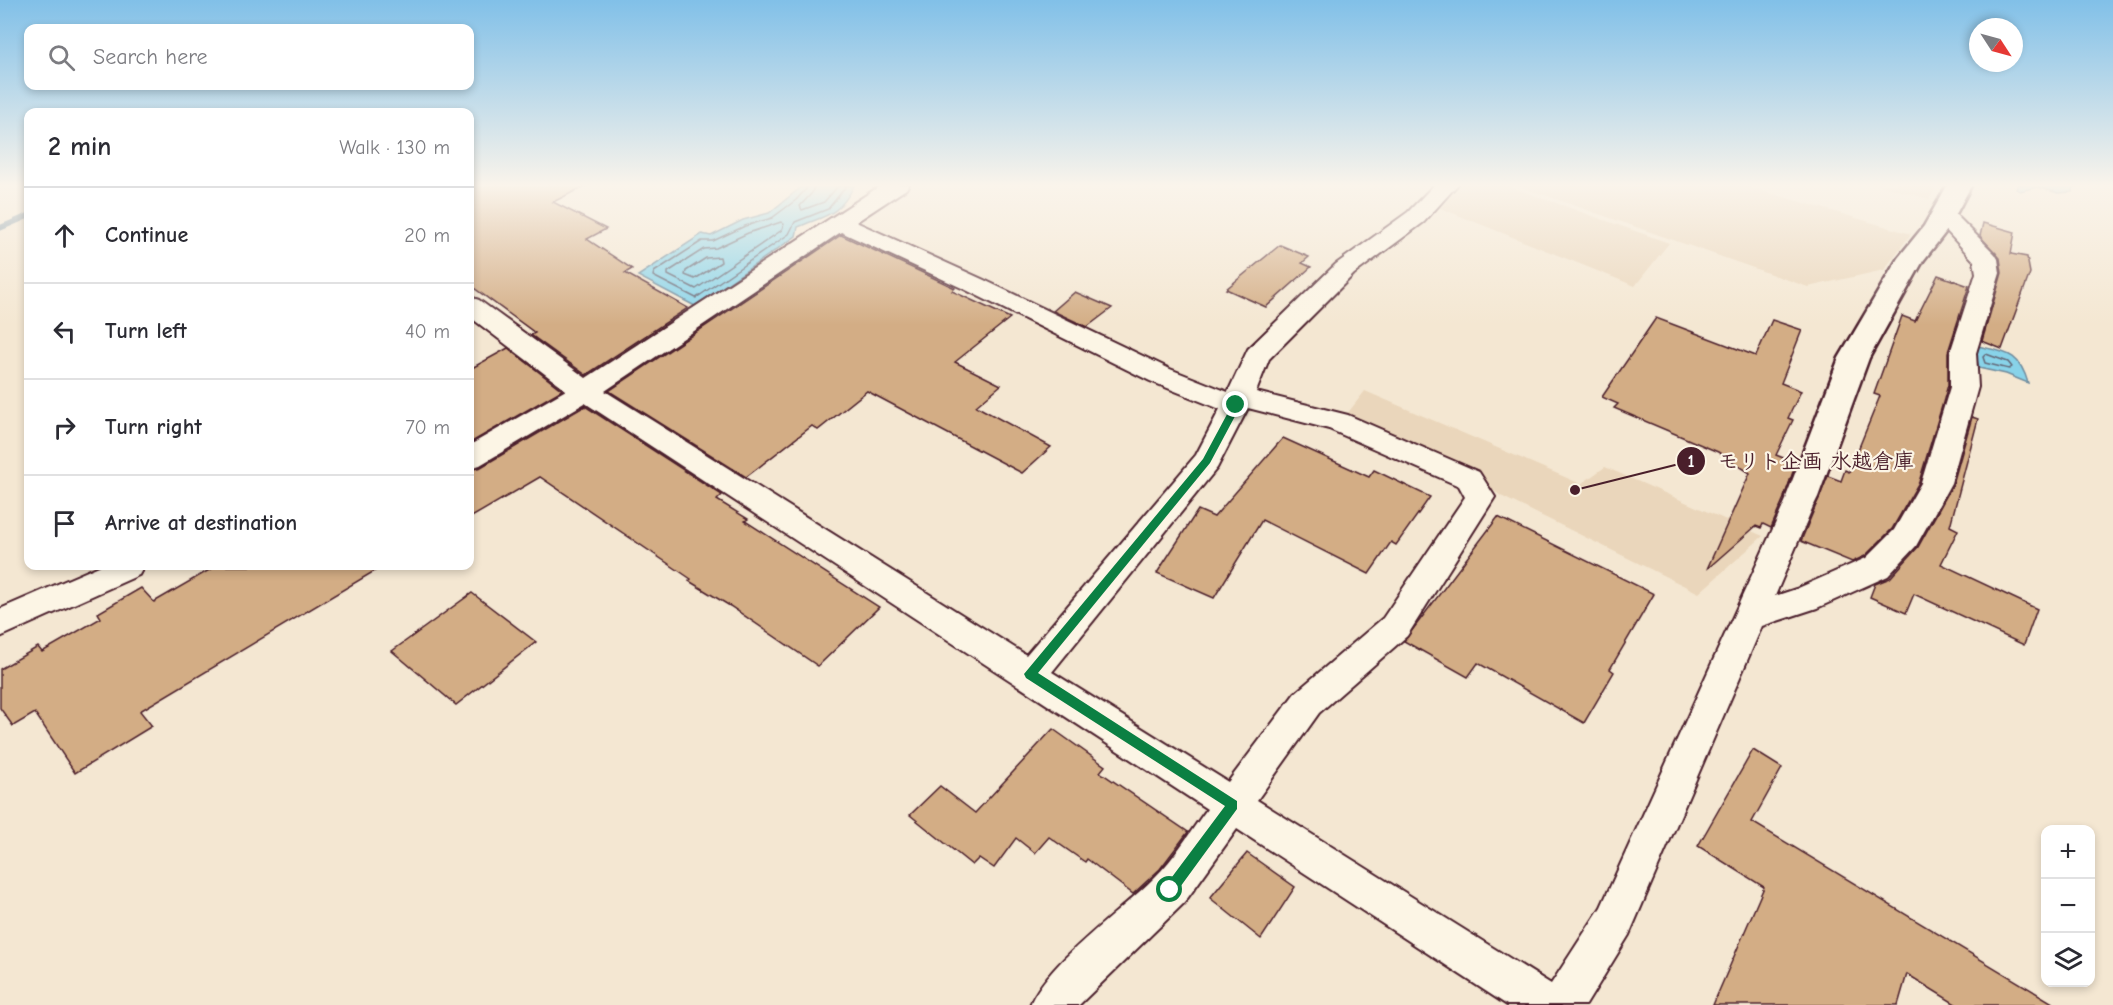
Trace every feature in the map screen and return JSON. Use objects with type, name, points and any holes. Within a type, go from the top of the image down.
[{"type":"street","points":[[474,456],[585,391],[826,231]]},
{"type":"street","points":[[855,231],[973,284],[1160,375],[1238,401],[1338,422],[1469,479],[1480,497],[1395,627],[1307,703],[1170,890],[1070,983],[1051,1005]]},
{"type":"street","points":[[1030,674],[1207,461],[1238,401],[1257,355],[1345,269],[1397,231]]},
{"type":"street","points":[[1562,1005],[1615,921],[1802,497],[1854,358],[1911,258],[1933,231]]},
{"type":"street","points":[[1749,617],[1806,599],[1877,567],[1905,538],[1936,483],[1964,387],[1964,353],[1988,273],[1986,260],[1958,231]]},
{"type":"street","points":[[474,308],[585,391],[1545,1005]]},
{"type":"street","points":[[0,624],[119,570]]},
{"type":"shaded area","points":[[1497,231],[1635,231],[1669,243],[1635,286]]},
{"type":"shaded area","points":[[1647,231],[1900,231],[1911,234],[1884,270],[1808,287]]},
{"type":"shaded area","points":[[1365,391],[1581,484],[1605,467],[1763,536],[1699,593],[1501,496],[1469,472],[1343,419]]},
{"type":"water","points":[[721,231],[797,231],[796,236],[695,306],[638,276],[702,234],[711,236]]},
{"type":"water","points":[[1978,346],[2011,355],[2020,365],[2028,383],[2006,374],[1979,368],[1975,352]]},
{"type":"building","points":[[474,231],[602,231],[587,239],[632,269],[625,273],[688,308],[586,375],[531,335],[535,333],[474,288]]},
{"type":"building","points":[[1981,231],[2015,232],[2011,254],[2027,257],[2030,273],[2002,349],[1982,341],[2002,273],[2000,258],[1980,236]]},
{"type":"building","points":[[841,235],[955,288],[952,291],[1010,318],[955,362],[1001,385],[976,406],[1051,447],[1022,473],[867,391],[818,430],[812,426],[746,477],[609,391]]},
{"type":"building","points":[[1280,245],[1309,257],[1302,263],[1311,267],[1266,307],[1226,289]]},
{"type":"building","points":[[1938,275],[1969,286],[1948,352],[1948,385],[1942,406],[1919,482],[1892,529],[1865,556],[1852,562],[1801,541],[1828,476],[1841,481],[1845,470],[1849,472],[1880,396],[1874,394],[1902,316],[1915,321]]},
{"type":"building","points":[[1075,292],[1112,308],[1087,327],[1053,311]]},
{"type":"building","points":[[1656,318],[1756,356],[1772,320],[1802,330],[1781,383],[1801,391],[1788,418],[1793,420],[1776,455],[1796,463],[1784,498],[1771,528],[1763,524],[1761,528],[1756,526],[1707,569],[1750,473],[1718,452],[1614,408],[1618,404],[1602,397]]},
{"type":"building","points":[[508,348],[562,390],[474,441],[474,367]]},
{"type":"building","points":[[585,406],[722,495],[717,500],[748,519],[745,521],[879,607],[818,666],[689,581],[691,579],[540,477],[474,516],[474,469]]},
{"type":"building","points":[[1972,417],[1978,419],[1950,526],[1958,530],[1941,564],[2037,609],[2024,645],[1914,594],[1906,613],[1870,597],[1875,584],[1890,578],[1918,547],[1953,484]]},
{"type":"building","points":[[1283,438],[1369,477],[1374,470],[1430,497],[1396,545],[1391,542],[1369,574],[1262,520],[1214,598],[1157,573],[1198,510],[1214,517]]},
{"type":"building","points":[[1498,517],[1654,594],[1610,669],[1614,672],[1584,723],[1478,663],[1468,677],[1404,641]]},
{"type":"building","points":[[209,570],[376,570],[140,711],[152,726],[75,773],[35,713],[13,726],[0,708],[0,669],[38,647],[42,652],[101,618],[98,613],[141,588],[154,602]]},
{"type":"building","points":[[472,593],[536,642],[456,705],[392,651]]},
{"type":"building","points":[[1053,729],[1105,766],[1100,772],[1188,832],[1160,869],[1133,894],[1087,859],[1085,862],[1049,837],[1035,853],[1016,838],[994,868],[979,858],[972,865],[910,815],[940,786],[975,813]]},
{"type":"building","points":[[1753,750],[1782,768],[1752,822],[2056,1005],[1957,1005],[1907,974],[1898,1005],[1713,1005],[1764,887],[1698,846]]},
{"type":"building","points":[[1247,853],[1295,887],[1261,939],[1210,898]]},
{"type":"place","name":"モリト企画 水越倉庫","points":[[1575,490]]},
{"type":"route","points":[[1170,890],[1233,805],[1030,674],[1207,461],[1236,405]]}]
